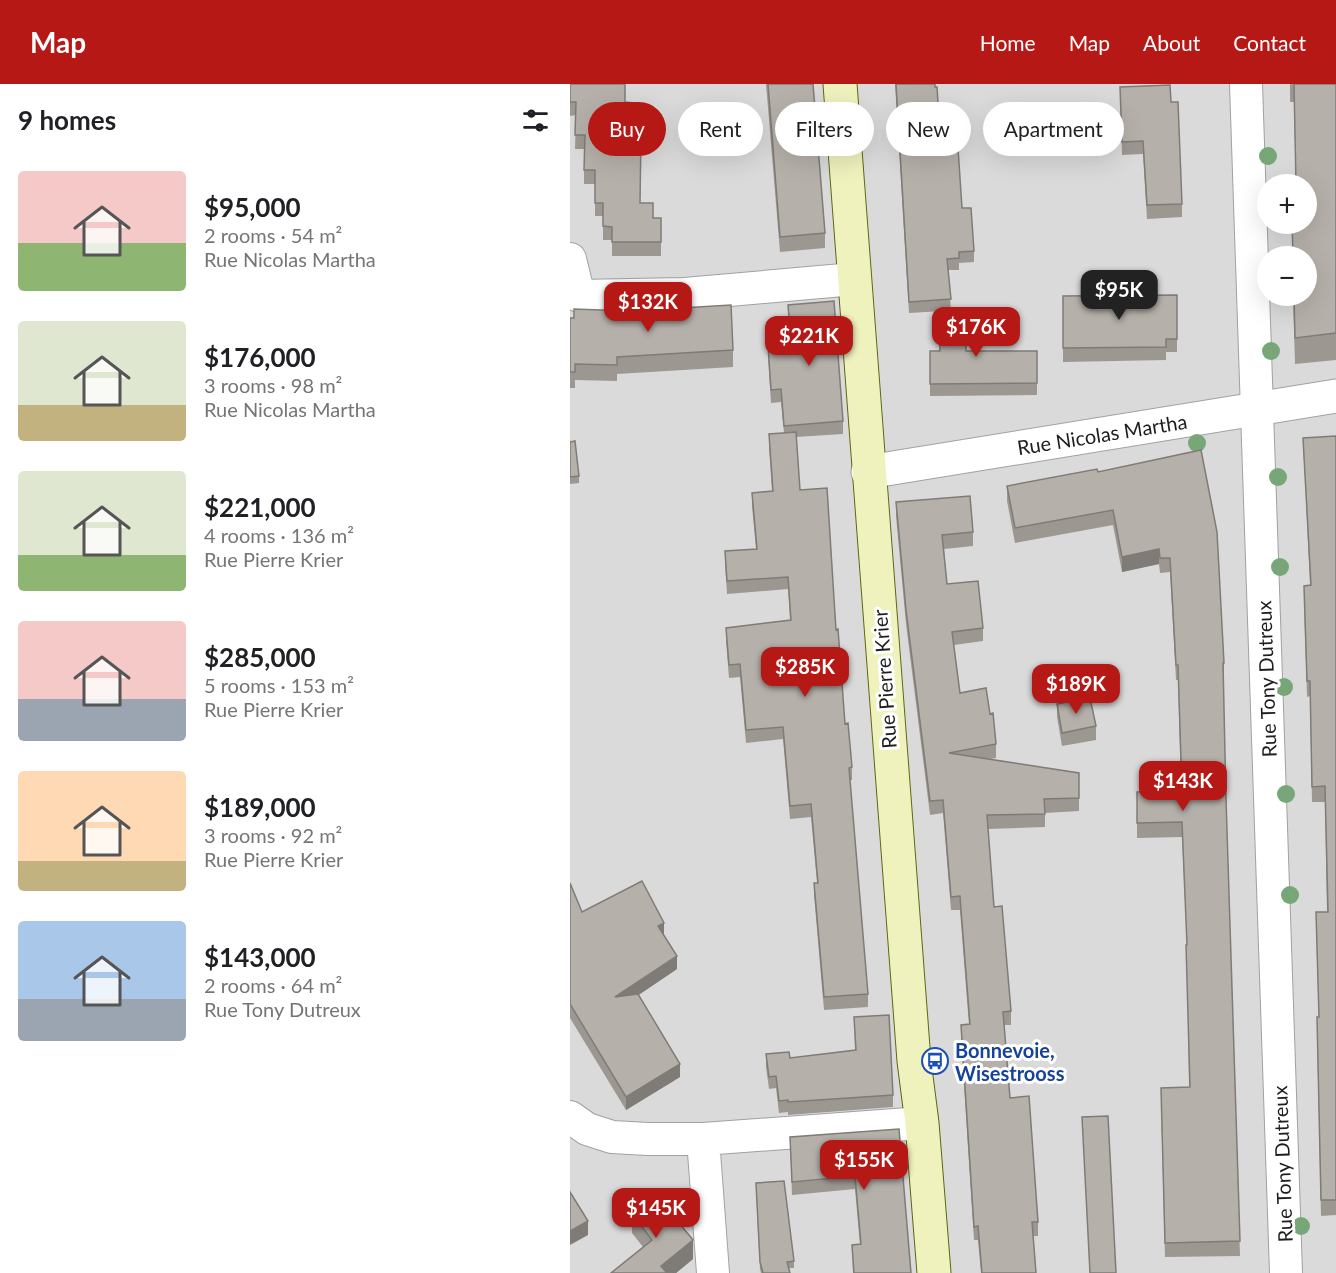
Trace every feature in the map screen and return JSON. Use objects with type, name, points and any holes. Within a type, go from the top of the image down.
[{"type":"main road","name":"Rue Pierre Krier","points":[[840,84],[914,1060],[922,1123],[934,1273]]},
{"type":"street","name":"Rue Tony Dutreux","points":[[1246,84],[1286,1273]]},
{"type":"street","points":[[570,259],[579,296],[685,294],[854,279]]},
{"type":"street","name":"Rue Nicolas Martha","points":[[868,472],[1336,396]]},
{"type":"street","points":[[570,1117],[587,1129],[612,1137],[703,1138],[922,1123]]},
{"type":"street","points":[[703,1138],[713,1273]]},
{"type":"shaded area","points":[[570,84],[1336,84],[1336,1273],[570,1273]]},
{"type":"building","points":[[570,84],[625,84],[625,102],[588,102],[588,156],[641,156],[640,203],[653,203],[653,218],[661,218],[661,242],[612,242],[612,227],[603,226],[603,203],[595,203],[595,170],[584,170],[585,135],[575,135],[576,102],[570,102]]},
{"type":"building","points":[[768,84],[813,84],[814,102],[775,102],[775,156],[819,156],[825,233],[780,237]]},
{"type":"building","points":[[896,84],[935,84],[937,87],[938,102],[897,102]]},
{"type":"building","points":[[1294,84],[1336,84],[1336,333],[1295,338],[1294,306],[1317,306],[1317,246],[1293,246],[1292,234],[1317,234],[1317,174],[1296,174]]},
{"type":"building","points":[[1170,85],[1171,102],[1178,102],[1182,204],[1147,205],[1143,141],[1124,142],[1124,102],[1121,102],[1120,87]]},
{"type":"building","points":[[900,156],[959,156],[962,208],[971,208],[974,251],[959,252],[959,258],[947,259],[951,299],[909,302]]},
{"type":"building","points":[[1177,295],[1177,339],[1166,339],[1166,347],[1063,348],[1063,296]]},
{"type":"building","points":[[834,301],[843,421],[784,426],[781,389],[771,390],[768,345],[791,343],[788,305]]},
{"type":"building","points":[[731,305],[733,350],[617,357],[617,365],[575,364],[575,372],[570,372],[570,318],[574,318],[574,309],[629,311]]},
{"type":"building","points":[[966,308],[966,351],[1037,351],[1037,383],[930,384],[930,351],[940,351],[939,311]]},
{"type":"building","points":[[796,432],[800,490],[827,488],[836,630],[838,629],[845,724],[848,723],[852,767],[849,768],[868,994],[824,997],[814,883],[818,883],[811,804],[790,806],[783,727],[746,730],[740,664],[729,665],[726,628],[791,620],[788,577],[727,581],[725,551],[757,549],[752,493],[773,491],[769,434]]},
{"type":"building","points":[[1336,436],[1336,1200],[1321,1200],[1316,912],[1328,912],[1325,786],[1312,787],[1310,681],[1307,681],[1304,586],[1311,585],[1303,438]]},
{"type":"building","points":[[575,441],[579,476],[570,477],[570,442]]},
{"type":"building","points":[[1201,450],[1217,532],[1224,663],[1240,1241],[1165,1243],[1161,1088],[1190,1087],[1182,822],[1137,823],[1137,792],[1182,791],[1178,665],[1176,665],[1170,558],[1160,558],[1159,549],[1122,557],[1113,510],[1015,528],[1007,486],[1097,469],[1098,472]]},
{"type":"building","points":[[970,496],[973,532],[942,535],[947,584],[978,581],[983,628],[952,632],[960,693],[986,688],[990,714],[993,713],[996,744],[949,753],[1079,773],[1079,798],[1044,799],[1045,814],[987,815],[994,907],[1002,906],[1011,1011],[1003,1012],[1010,1098],[1029,1096],[1038,1222],[1032,1222],[1036,1273],[982,1273],[978,1226],[974,1227],[961,1025],[970,1024],[960,896],[951,897],[943,800],[930,801],[906,610],[896,502]]},
{"type":"building","points":[[1090,698],[1096,726],[1062,733],[1057,704]]},
{"type":"building","points":[[642,881],[664,923],[658,926],[677,956],[615,997],[638,994],[680,1064],[626,1097],[570,1004],[570,883],[582,912]]},
{"type":"building","points":[[889,1015],[893,1095],[779,1101],[776,1076],[769,1077],[766,1054],[789,1052],[790,1058],[856,1050],[854,1017]]},
{"type":"building","points":[[1108,1116],[1116,1273],[1090,1273],[1082,1117]]},
{"type":"building","points":[[899,1129],[911,1273],[854,1273],[852,1245],[861,1244],[855,1176],[792,1182],[790,1137]]},
{"type":"building","points":[[784,1181],[794,1261],[787,1262],[790,1273],[763,1273],[760,1262],[756,1183]]},
{"type":"building","points":[[570,1192],[588,1221],[570,1231]]},
{"type":"building","points":[[655,1194],[693,1240],[661,1266],[667,1273],[611,1273],[652,1240],[632,1213]]},
{"type":"place","name":"Bonnevoie, Wisestrooss","points":[[935,1061]]}]
